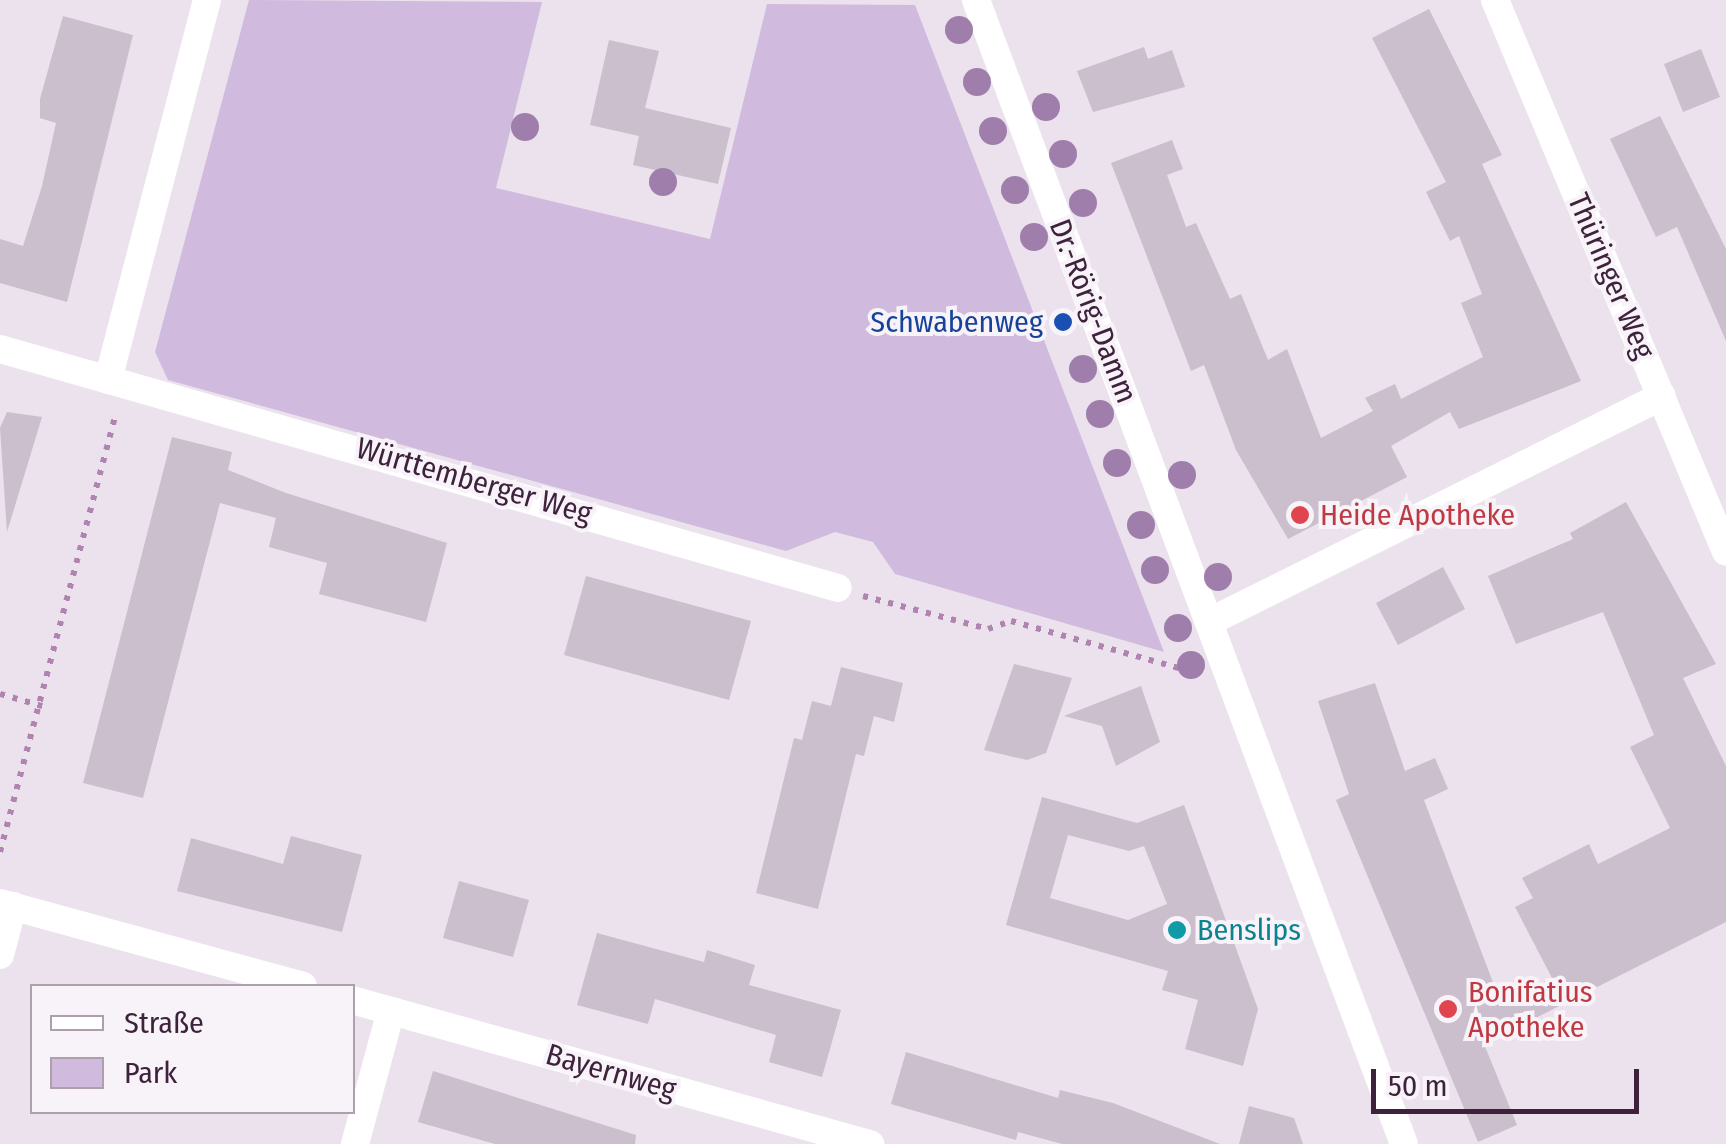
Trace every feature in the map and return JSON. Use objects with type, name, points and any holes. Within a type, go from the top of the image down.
[{"type":"street","points":[[116,382],[206,0]]},
{"type":"street","name":"Dr.-Rörig-Damm","points":[[976,0],[1404,1144]]},
{"type":"street","name":"Thüringer Weg","points":[[1494,0],[1726,552]]},
{"type":"street","name":"Württemberger Weg","points":[[0,349],[838,588]]},
{"type":"street","points":[[1209,622],[1662,396]]},
{"type":"street","points":[[0,955],[6,905],[296,984]]},
{"type":"street","name":"Bayernweg","points":[[355,1001],[870,1144]]},
{"type":"street","points":[[355,1144],[391,1011]]},
{"type":"path","points":[[0,852],[42,706],[116,382]]},
{"type":"path","points":[[887,604],[988,630],[1011,621],[1190,676],[1226,663]]},
{"type":"path","points":[[0,694],[42,706]]},
{"type":"green space","points":[[249,0],[542,2],[496,188],[710,239],[767,4],[915,5],[1164,652],[895,574],[873,542],[835,532],[786,551],[168,380],[155,352]]},
{"type":"building","points":[[1429,9],[1502,155],[1482,164],[1581,381],[1459,429],[1450,412],[1391,446],[1407,477],[1288,539],[1236,450],[1204,365],[1191,371],[1111,163],[1172,140],[1183,169],[1167,175],[1186,227],[1196,223],[1230,299],[1241,294],[1268,360],[1287,349],[1321,438],[1373,411],[1365,398],[1395,384],[1401,399],[1483,357],[1461,303],[1482,294],[1459,236],[1450,241],[1426,192],[1446,182],[1372,38]]},
{"type":"building","points":[[63,16],[133,35],[67,302],[0,283],[0,239],[23,246],[42,186],[56,123],[40,118],[40,99]]},
{"type":"building","points":[[609,40],[659,51],[645,108],[731,128],[718,184],[633,165],[639,136],[590,125]]},
{"type":"building","points":[[1144,47],[1148,59],[1172,50],[1185,87],[1093,112],[1077,71]]},
{"type":"building","points":[[1701,49],[1720,97],[1683,112],[1664,64]]},
{"type":"building","points":[[1660,116],[1726,249],[1726,341],[1677,227],[1656,237],[1610,139]]},
{"type":"building","points":[[7,412],[42,417],[7,532],[0,428]]},
{"type":"building","points":[[172,437],[232,452],[228,470],[286,493],[447,543],[426,622],[319,594],[327,563],[269,547],[276,518],[220,503],[143,798],[83,783]]},
{"type":"building","points":[[1626,502],[1716,664],[1683,678],[1726,766],[1726,922],[1484,1044],[1517,1125],[1478,1142],[1336,800],[1349,794],[1318,701],[1375,683],[1405,771],[1435,758],[1448,789],[1424,800],[1500,1001],[1552,978],[1515,907],[1533,898],[1522,878],[1589,844],[1598,864],[1670,828],[1630,747],[1654,735],[1603,612],[1516,644],[1488,576],[1573,539],[1570,533]]},
{"type":"building","points":[[1443,567],[1465,609],[1398,645],[1376,603]]},
{"type":"building","points":[[586,576],[751,621],[729,700],[564,655]]},
{"type":"building","points":[[1014,664],[1072,678],[1046,753],[1027,760],[984,750]]},
{"type":"building","points":[[841,667],[903,683],[894,722],[874,716],[864,756],[856,754],[818,909],[756,893],[794,738],[802,740],[812,701],[831,706]]},
{"type":"building","points":[[1141,686],[1160,742],[1116,766],[1102,726],[1064,716]]},
{"type":"building","points":[[1042,797],[1137,823],[1184,805],[1258,1009],[1243,1066],[1185,1049],[1198,1000],[1162,990],[1168,971],[1006,925]],"holes":[[[1068,835],[1129,851],[1144,846],[1167,904],[1128,920],[1050,898]]]},
{"type":"building","points":[[291,836],[362,855],[342,932],[177,891],[191,838],[283,864]]},
{"type":"building","points":[[459,881],[529,900],[513,957],[443,938]]},
{"type":"building","points":[[597,933],[704,962],[707,950],[755,965],[749,985],[841,1010],[822,1077],[769,1062],[776,1035],[655,999],[648,1024],[577,1005]]},
{"type":"building","points":[[906,1052],[1058,1098],[1060,1090],[1113,1103],[1220,1144],[1062,1144],[1018,1132],[1016,1140],[891,1104]]},
{"type":"building","points":[[433,1071],[636,1135],[635,1144],[495,1144],[418,1122]]},
{"type":"building","points":[[1249,1106],[1294,1118],[1303,1144],[1239,1144]]},
{"type":"place","name":"Schwabenweg","points":[[1063,322]]},
{"type":"place","name":"Heide Apotheke","points":[[1300,515]]},
{"type":"place","name":"Benslips","points":[[1177,930]]},
{"type":"place","name":"Bonifatius Apotheke","points":[[1448,1009]]}]
